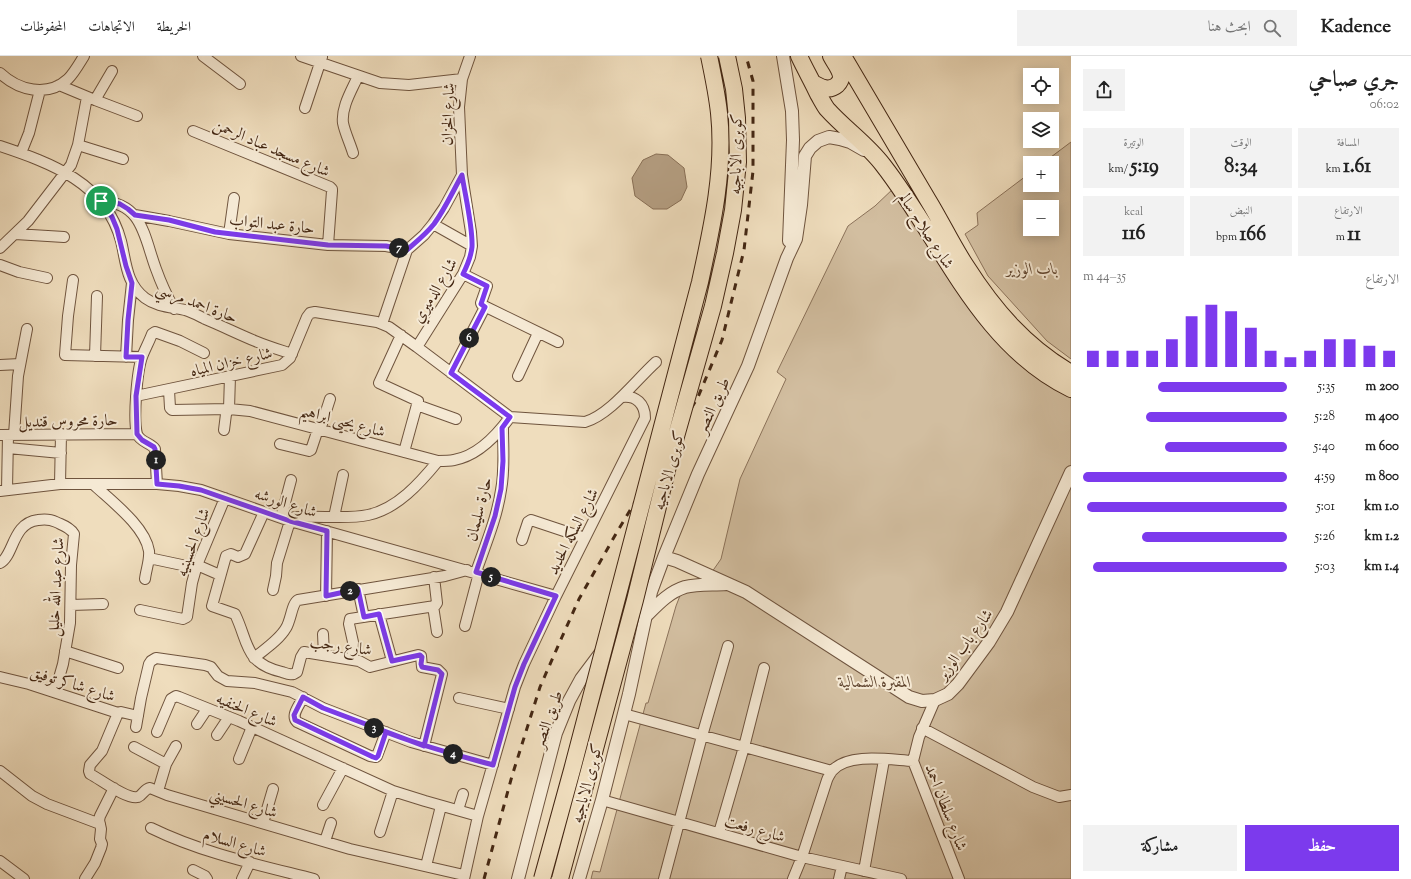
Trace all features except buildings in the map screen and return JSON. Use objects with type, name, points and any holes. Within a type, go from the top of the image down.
[{"type":"highway","name":"كوبرى الاباجيه","points":[[542,879],[696,297],[710,237],[720,166],[720,138],[719,113],[709,56]]},
{"type":"highway","name":"كوبرى الاباجيه","points":[[560,879],[633,608],[671,454],[713,306],[725,253],[733,210],[738,162],[737,118],[734,89],[727,56]]},
{"type":"highway","name":"شارع صلاح سالم","points":[[799,56],[826,108],[883,164],[991,325],[1007,343],[1043,374],[1069,383]]},
{"type":"highway","points":[[813,83],[829,89],[835,87],[839,83],[841,77],[840,72],[831,56]]},
{"type":"highway","name":"شارع صلاح سالم","points":[[843,56],[926,195],[965,265],[989,300],[1021,336],[1051,361],[1069,383]]},
{"type":"street","points":[[0,73],[10,82],[30,89],[40,90],[59,85],[67,79],[84,56]]},
{"type":"street","points":[[203,56],[240,84]]},
{"type":"street","points":[[301,56],[322,59],[358,76],[380,83],[409,85],[462,79]]},
{"type":"street","name":"شارع الخزان","points":[[462,175],[459,107],[462,79],[470,56]]},
{"type":"street","name":"طريق النصر","points":[[783,56],[792,111],[793,140],[789,231],[790,253]]},
{"type":"street","points":[[305,108],[322,59]]},
{"type":"street","points":[[0,248],[28,221],[65,173],[75,155],[91,98],[112,71]]},
{"type":"street","points":[[353,153],[343,123],[343,114],[345,105],[358,76]]},
{"type":"street","points":[[59,85],[137,116]]},
{"type":"street","points":[[21,153],[32,126],[40,90]]},
{"type":"street","name":"شارع مسجد عباد الرحمن","points":[[193,131],[330,187],[332,191],[328,245]]},
{"type":"street","name":"طريق النصر","points":[[579,879],[602,800],[624,714],[651,592],[698,474],[748,366],[796,239],[801,205],[805,156],[810,148],[818,141],[829,138],[840,139],[850,142],[883,164]]},
{"type":"street","points":[[78,145],[123,159]]},
{"type":"street","name":"حارة احمد مرسي","points":[[0,146],[21,153],[65,173],[87,187],[101,201],[112,217],[117,229],[126,266],[132,283],[145,298],[163,306],[185,310],[256,341],[292,354]]},
{"type":"street","points":[[382,324],[407,250],[424,235],[433,224],[444,208],[462,175]]},
{"type":"street","name":"شارع الدميري","points":[[417,347],[463,274],[470,257],[472,246],[462,175]]},
{"type":"street","points":[[229,234],[234,198]]},
{"type":"street","points":[[101,201],[120,204],[135,215],[142,228],[158,276],[174,309]]},
{"type":"street","name":"حارة عبد التواب","points":[[135,215],[169,220],[229,234],[328,245],[375,245],[396,247],[407,250]]},
{"type":"street","points":[[433,224],[472,246]]},
{"type":"street","points":[[16,234],[64,237]]},
{"type":"street","points":[[0,265],[20,272],[48,278]]},
{"type":"street","points":[[463,274],[487,286],[481,304],[485,307],[558,342]]},
{"type":"street","points":[[73,280],[65,353],[66,356],[142,357]]},
{"type":"street","points":[[126,357],[132,283]]},
{"type":"street","points":[[95,356],[98,296]]},
{"type":"street","points":[[451,373],[485,307]]},
{"type":"street","name":"شارع خزان المياه","points":[[136,396],[169,390],[282,364],[290,358],[304,321],[310,314],[320,312],[382,324],[401,335],[510,417]]},
{"type":"street","points":[[4,490],[8,448],[7,435],[16,397],[20,364],[27,329]]},
{"type":"street","points":[[157,484],[155,449],[142,440],[137,434],[136,396],[142,357],[152,334],[155,332],[180,341],[204,353]]},
{"type":"street","points":[[518,376],[538,333]]},
{"type":"street","points":[[401,335],[379,383],[418,400],[418,405],[404,452]]},
{"type":"street","points":[[510,417],[585,422],[598,417],[622,397],[656,362]]},
{"type":"street","points":[[0,365],[20,364]]},
{"type":"street","points":[[224,430],[226,414],[229,409],[230,376]]},
{"type":"street","name":"شارع يحيى ابراهيم","points":[[169,390],[170,408],[172,410],[229,409],[250,411],[438,461],[454,460],[470,454],[482,447],[502,428],[510,417]]},
{"type":"street","name":"شارع السكه الحديد","points":[[464,877],[478,816],[509,709],[524,664],[556,596],[645,418],[643,406],[639,401],[628,396],[622,397]]},
{"type":"street","points":[[280,444],[309,451],[311,450],[330,399]]},
{"type":"street","points":[[418,405],[456,419]]},
{"type":"street","name":"حارة سليمان","points":[[465,626],[474,572],[495,516],[501,489],[503,461],[502,428]]},
{"type":"street","points":[[60,484],[61,434]]},
{"type":"street","name":"حارة محروس قنديل","points":[[7,435],[137,434]]},
{"type":"street","points":[[8,448],[61,452]]},
{"type":"street","points":[[286,519],[304,516],[356,517],[369,515],[393,504],[413,489],[438,461]]},
{"type":"street","name":"شارع باب الوزير","points":[[664,557],[677,561],[746,592],[909,697],[922,701],[935,700],[948,694],[958,684],[989,642],[1007,612],[1071,472]]},
{"type":"street","points":[[334,517],[343,475]]},
{"type":"street","points":[[273,590],[286,519],[291,480]]},
{"type":"street","name":"شارع الورشه","points":[[4,490],[60,484],[157,484],[201,490],[286,519],[556,596]]},
{"type":"street","points":[[93,484],[140,530],[146,540],[149,558],[145,579]]},
{"type":"street","name":"شارع الحسينيه","points":[[140,610],[183,619],[187,617],[196,566],[224,498]]},
{"type":"street","points":[[149,558],[196,566],[220,575],[228,555],[231,554],[238,557],[245,554],[264,512]]},
{"type":"street","name":"شارع عبد الله خليل","points":[[0,563],[4,559],[22,528],[34,520],[52,520],[69,528],[74,534],[71,565],[70,630],[55,692]]},
{"type":"street","points":[[522,540],[528,522],[531,520],[585,538]]},
{"type":"street","points":[[326,596],[327,531]]},
{"type":"street","points":[[254,658],[282,633],[290,621],[295,601],[358,589],[474,572]]},
{"type":"street","name":"شارع رجب","points":[[220,575],[212,606],[235,614],[247,648],[254,658],[260,663],[274,670],[293,674],[297,672],[304,652],[362,661],[370,667],[420,655],[422,657],[422,667],[438,670],[442,674],[424,746]]},
{"type":"street","points":[[352,660],[353,642],[349,621],[353,618],[433,606],[437,603],[434,578]]},
{"type":"street","points":[[646,616],[672,593],[685,587],[729,584]]},
{"type":"street","points":[[358,589],[364,617]]},
{"type":"street","name":"طريق النصر","points":[[518,879],[556,733],[569,701],[581,679],[614,634],[651,592]]},
{"type":"street","points":[[71,605],[103,604]]},
{"type":"street","points":[[433,606],[437,632]]},
{"type":"street","points":[[379,614],[392,661]]},
{"type":"street","points":[[323,634],[324,655]]},
{"type":"street","points":[[664,879],[702,736],[728,646]]},
{"type":"street","points":[[66,651],[118,668]]},
{"type":"street","points":[[136,727],[149,664],[156,658],[205,665],[211,667],[218,676],[227,681],[255,683],[292,692],[323,708],[424,746],[493,765]]},
{"type":"street","points":[[719,833],[744,747],[764,668]]},
{"type":"street","name":"شارع شاكر توفيق","points":[[0,677],[55,692],[118,713],[121,712],[138,716]]},
{"type":"street","name":"شارع الحنفيه","points":[[157,732],[173,697],[179,697],[229,717],[393,791],[478,816]]},
{"type":"street","points":[[303,697],[294,715],[294,719],[297,722],[370,756],[376,758],[378,756],[386,732]]},
{"type":"street","points":[[459,698],[509,709]]},
{"type":"street","name":"شارع سلطان احمد","points":[[935,700],[922,728],[915,748],[914,761],[959,879]]},
{"type":"street","points":[[197,724],[207,709]]},
{"type":"street","name":"شارع الحسيني","points":[[118,713],[102,751],[89,769],[90,774],[126,795],[134,797],[141,795],[147,788],[150,788],[325,842],[370,854],[426,866],[464,877]]},
{"type":"street","points":[[624,714],[832,771]]},
{"type":"street","points":[[217,735],[229,717]]},
{"type":"street","points":[[239,759],[252,728]]},
{"type":"street","points":[[922,728],[1033,787],[1059,797],[1071,795]]},
{"type":"street","points":[[158,791],[166,764],[176,746]]},
{"type":"street","points":[[134,747],[166,764]]},
{"type":"street","points":[[793,879],[802,857],[827,780],[832,771],[844,763],[859,758],[914,761]]},
{"type":"street","points":[[864,871],[884,760]]},
{"type":"street","points":[[322,804],[343,768]]},
{"type":"street","points":[[0,771],[32,796],[47,804],[100,824]]},
{"type":"street","points":[[85,879],[101,848],[100,816],[114,788]]},
{"type":"street","points":[[263,823],[273,789]]},
{"type":"street","points":[[380,832],[393,791]]},
{"type":"street","points":[[458,810],[463,794]]},
{"type":"street","name":"شارع رفعت","points":[[602,800],[802,857],[864,871],[881,877],[901,879]]},
{"type":"street","points":[[426,866],[441,806]]},
{"type":"street","points":[[325,842],[331,823]]},
{"type":"street","name":"شارع السلام","points":[[151,828],[169,837],[198,847],[300,877],[314,879]]},
{"type":"street","points":[[0,861],[24,879]]},
{"type":"street","points":[[242,879],[250,862]]},
{"type":"street","points":[[839,879],[842,866]]},
{"type":"street","points":[[193,870],[205,876],[207,879]]},
{"type":"green space","name":"باب الوزير","points":[[1071,142],[1071,359],[1047,341],[988,276],[965,234],[978,225],[977,213],[1023,178],[1023,192],[1059,192],[1059,156],[1052,156]]},
{"type":"green space","name":"المقبرة الشمالية","points":[[895,187],[1071,393],[1071,879],[591,879],[593,871],[600,872],[646,703],[648,703],[676,606],[681,593],[700,589],[721,559],[740,479],[786,379],[777,372],[848,226],[875,206]]},
{"type":"shaded area","points":[[656,154],[668,155],[684,168],[687,187],[681,200],[667,209],[653,209],[635,196],[632,178],[643,160]]},
{"type":"railway","points":[[484,879],[512,776],[540,687],[562,637],[579,599],[617,532],[698,397],[722,340],[744,250],[753,171],[753,81],[746,56]]},
{"type":"route","points":[[462,175],[472,246],[470,257],[463,274],[487,286],[481,304],[485,307],[451,373],[510,417],[502,428],[503,461],[501,489],[495,516],[476,572],[556,596],[524,664],[515,687],[493,765],[435,750],[411,742],[386,732],[376,758],[297,722],[294,719],[294,715],[303,697],[323,708],[424,746],[442,674],[438,670],[423,668],[421,664],[422,657],[420,655],[392,661],[379,614],[364,617],[358,589],[326,596],[327,531],[290,521],[201,490],[157,484],[155,449],[142,440],[137,434],[135,405],[136,387],[142,357],[126,357],[132,283],[126,266],[117,229],[112,217],[101,201],[120,204],[135,215],[169,220],[215,232],[328,245],[375,245],[396,247],[407,250],[424,235],[433,224],[444,208],[462,175]]}]
